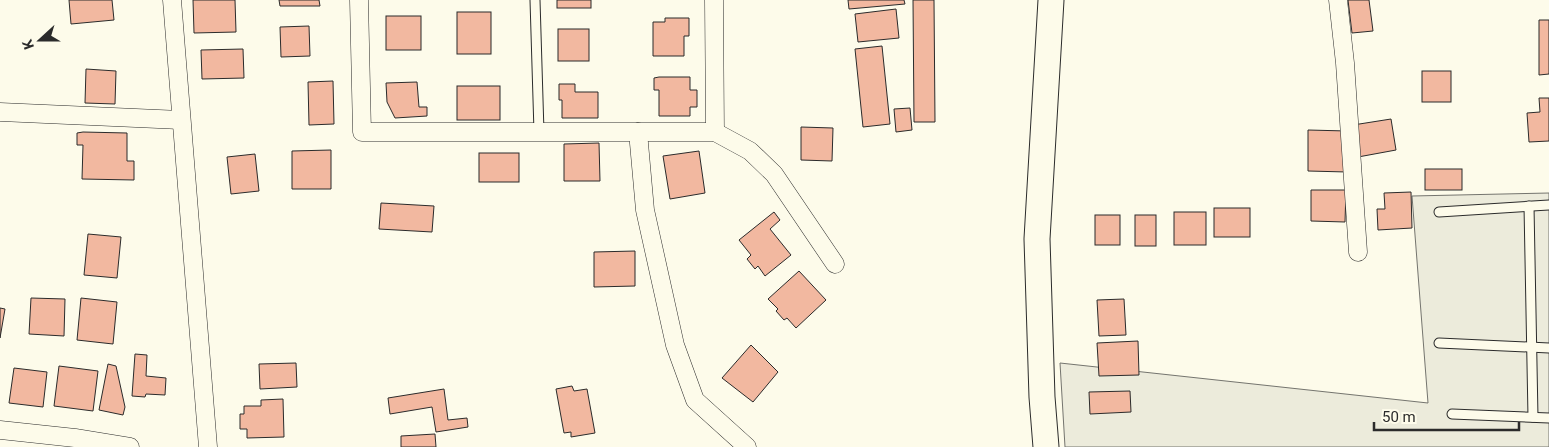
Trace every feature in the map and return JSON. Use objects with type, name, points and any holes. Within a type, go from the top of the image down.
[{"type":"street","points":[[172,0],[208,447]]},
{"type":"street","points":[[359,0],[362,132],[715,132],[750,152],[774,174],[835,264]]},
{"type":"street","points":[[714,0],[715,132]]},
{"type":"street","points":[[1046,447],[1042,397],[1037,239],[1051,0]]},
{"type":"street","points":[[1338,0],[1358,252]]},
{"type":"street","points":[[0,112],[181,120]]},
{"type":"street","points":[[638,132],[645,210],[675,344],[695,400],[747,447]]},
{"type":"street","points":[[0,430],[75,438],[130,447]]},
{"type":"lane","points":[[535,0],[539,132]]},
{"type":"lane","points":[[1439,212],[1549,205]]},
{"type":"lane","points":[[1529,206],[1533,417]]},
{"type":"lane","points":[[1439,343],[1549,348]]},
{"type":"lane","points":[[1452,414],[1549,418]]},
{"type":"shaded area","points":[[1549,193],[1549,447],[1065,447],[1060,363],[1428,403],[1412,196]]},
{"type":"building","points":[[69,0],[112,0],[114,20],[71,24]]},
{"type":"building","points":[[193,0],[235,0],[236,32],[194,33]]},
{"type":"building","points":[[279,0],[319,0],[320,6],[280,6]]},
{"type":"building","points":[[557,0],[591,0],[591,8],[557,8]]},
{"type":"building","points":[[848,0],[904,0],[905,4],[849,9]]},
{"type":"building","points":[[913,0],[934,0],[935,122],[914,122]]},
{"type":"building","points":[[1348,0],[1369,0],[1373,31],[1352,33]]},
{"type":"building","points":[[896,9],[899,38],[858,42],[855,14]]},
{"type":"building","points":[[457,12],[491,12],[491,54],[457,54]]},
{"type":"building","points":[[386,16],[421,16],[421,50],[386,50]]},
{"type":"building","points":[[665,18],[689,18],[689,36],[684,36],[684,56],[653,56],[653,22],[665,22]]},
{"type":"building","points":[[1539,20],[1549,20],[1549,74],[1539,75]]},
{"type":"building","points":[[309,26],[310,56],[281,57],[280,27]]},
{"type":"building","points":[[558,29],[589,29],[589,61],[558,61]]},
{"type":"building","points":[[882,46],[890,124],[863,127],[855,49]]},
{"type":"building","points":[[243,49],[244,78],[202,79],[201,50]]},
{"type":"building","points":[[86,69],[116,71],[115,104],[85,103]]},
{"type":"building","points":[[1422,71],[1451,71],[1451,102],[1422,102]]},
{"type":"building","points":[[690,77],[690,90],[697,90],[697,107],[690,107],[690,116],[659,116],[659,90],[654,90],[654,78]]},
{"type":"building","points":[[333,81],[334,124],[309,125],[308,82]]},
{"type":"building","points":[[417,82],[419,107],[427,107],[427,116],[395,118],[387,102],[386,83]]},
{"type":"building","points":[[559,84],[575,84],[575,92],[598,92],[598,118],[562,118],[562,100],[559,100]]},
{"type":"building","points":[[457,86],[500,86],[500,120],[457,120]]},
{"type":"building","points":[[1539,98],[1549,98],[1549,141],[1529,142],[1527,113],[1540,112]]},
{"type":"building","points":[[910,108],[912,130],[896,132],[894,109]]},
{"type":"building","points":[[1391,119],[1396,150],[1358,157],[1353,125]]},
{"type":"building","points":[[801,127],[833,128],[832,161],[801,160]]},
{"type":"building","points":[[1308,130],[1347,131],[1347,172],[1308,171]]},
{"type":"building","points":[[77,133],[127,133],[127,161],[134,161],[134,180],[82,179],[83,145],[77,145]]},
{"type":"building","points":[[599,143],[600,181],[564,181],[564,144]]},
{"type":"building","points":[[331,150],[331,189],[292,189],[292,151]]},
{"type":"building","points":[[699,151],[705,193],[670,199],[663,156]]},
{"type":"building","points":[[479,153],[519,153],[519,182],[479,182]]},
{"type":"building","points":[[255,154],[259,191],[231,194],[227,157]]},
{"type":"building","points":[[1425,169],[1462,169],[1462,190],[1425,190]]},
{"type":"building","points":[[1311,190],[1346,190],[1345,222],[1311,221]]},
{"type":"building","points":[[1411,192],[1412,228],[1378,230],[1377,209],[1385,209],[1384,193]]},
{"type":"building","points":[[381,203],[434,206],[432,232],[379,229]]},
{"type":"building","points":[[1214,208],[1250,208],[1250,237],[1214,237]]},
{"type":"building","points":[[774,212],[780,220],[770,229],[791,255],[765,276],[758,266],[755,269],[747,259],[751,255],[739,240]]},
{"type":"building","points":[[1174,212],[1206,212],[1206,245],[1174,245]]},
{"type":"building","points":[[1095,215],[1120,215],[1120,245],[1095,245]]},
{"type":"building","points":[[1135,215],[1156,215],[1156,246],[1135,246]]},
{"type":"building","points":[[88,234],[121,237],[117,278],[84,275]]},
{"type":"building","points":[[635,251],[635,286],[594,287],[594,252]]},
{"type":"building","points":[[799,271],[826,300],[796,328],[787,318],[784,320],[776,311],[778,309],[768,299]]},
{"type":"building","points":[[31,298],[65,299],[64,336],[29,334]]},
{"type":"building","points":[[81,298],[117,302],[113,344],[77,340]]},
{"type":"building","points":[[1124,299],[1126,335],[1099,336],[1097,300]]},
{"type":"building","points":[[0,308],[5,309],[0,338]]},
{"type":"building","points":[[1138,341],[1139,375],[1099,376],[1097,343]]},
{"type":"building","points":[[751,345],[778,372],[753,402],[722,378]]},
{"type":"building","points":[[135,354],[147,355],[146,376],[166,378],[165,395],[146,394],[145,397],[132,396]]},
{"type":"building","points":[[296,363],[297,387],[260,389],[259,364]]},
{"type":"building","points":[[108,364],[116,366],[125,407],[123,415],[99,410]]},
{"type":"building","points":[[59,366],[98,371],[93,411],[54,406]]},
{"type":"building","points":[[14,368],[47,372],[43,407],[9,403]]},
{"type":"building","points":[[572,386],[574,391],[587,389],[595,433],[571,437],[571,432],[564,433],[556,389]]},
{"type":"building","points":[[444,389],[448,420],[467,418],[468,427],[436,432],[432,407],[390,414],[388,398]]},
{"type":"building","points":[[1130,391],[1131,412],[1090,414],[1089,392]]},
{"type":"building","points":[[283,399],[284,437],[247,438],[247,429],[240,429],[240,414],[244,414],[244,406],[261,406],[261,400]]},
{"type":"building","points":[[435,434],[436,447],[401,447],[401,436]]}]
